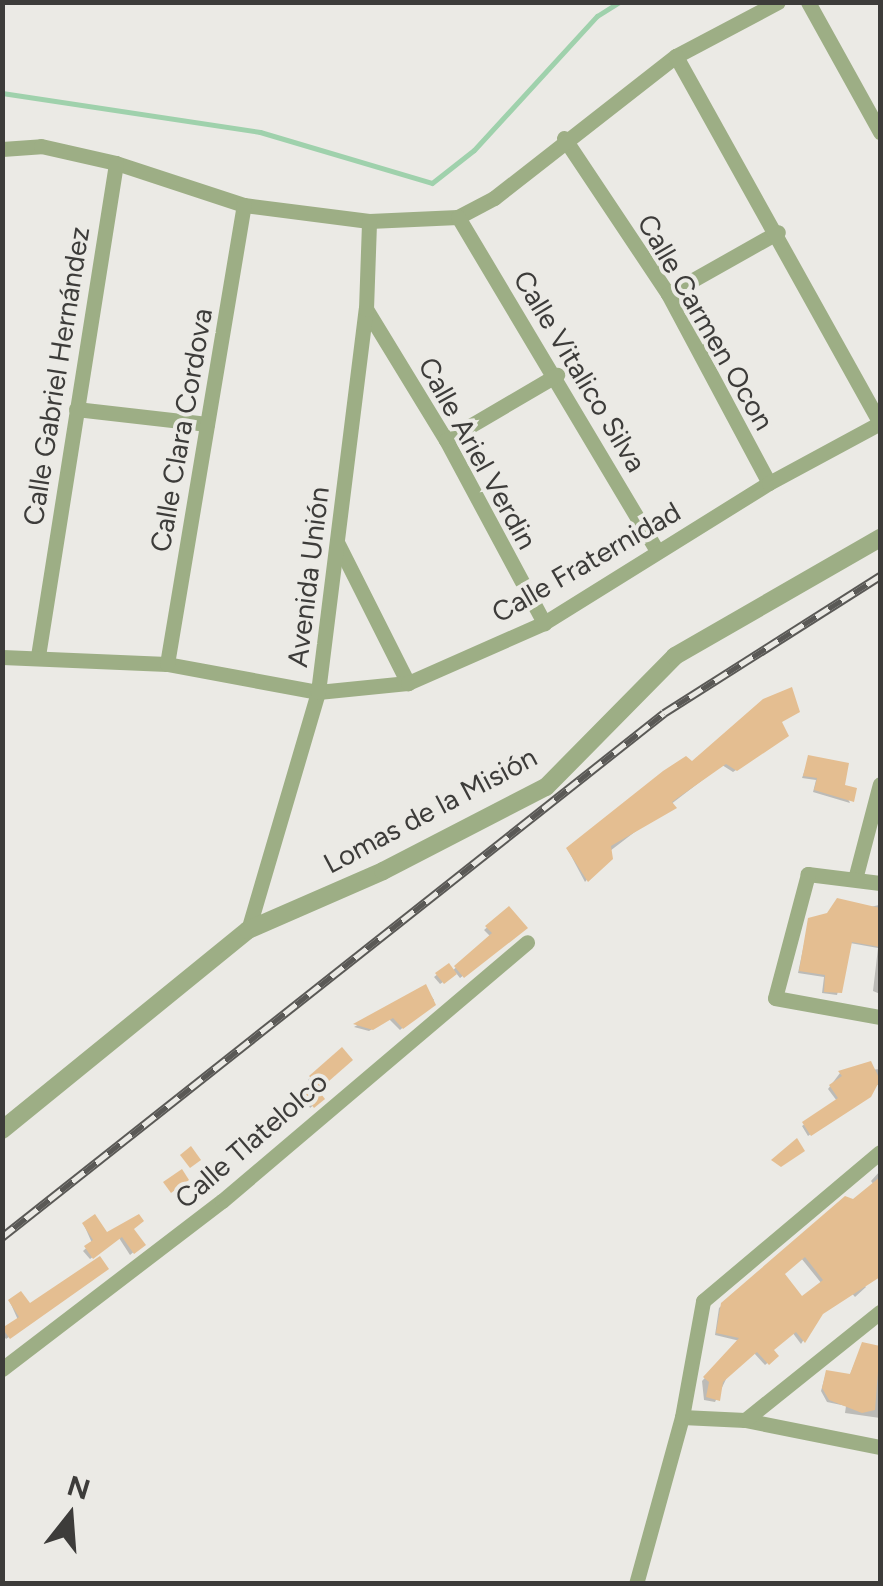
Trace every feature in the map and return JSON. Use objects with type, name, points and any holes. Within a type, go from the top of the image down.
[{"type":"street","points":[[2,149],[41,146],[116,163],[244,205],[369,221],[458,217],[494,198],[564,138],[676,56],[778,2]]},
{"type":"street","points":[[808,2],[880,132]]},
{"type":"street","points":[[676,56],[778,232],[880,423]]},
{"type":"street","name":"Calle Carmen Ocon","points":[[564,138],[668,294],[769,483]]},
{"type":"street","name":"Calle Gabriel Hernández","points":[[38,656],[116,163]]},
{"type":"street","name":"Calle Clara Cordova","points":[[166,664],[244,205]]},
{"type":"street","name":"Calle Vitalico Silva","points":[[458,217],[557,375],[658,551]]},
{"type":"street","name":"Avenida Unión","points":[[248,930],[318,692],[366,309],[369,221]]},
{"type":"street","points":[[668,294],[778,232]]},
{"type":"street","name":"Calle Ariel Verdin","points":[[366,309],[446,440],[544,622]]},
{"type":"street","points":[[446,440],[557,375]]},
{"type":"street","points":[[76,409],[207,424]]},
{"type":"street","name":"Calle Fraternidad","points":[[2,657],[166,664],[318,692],[408,683],[544,622],[769,483],[880,423]]},
{"type":"street","name":"Lomas de la Misión","points":[[2,1130],[248,930],[383,871],[546,786],[674,656],[880,538]]},
{"type":"street","points":[[338,543],[408,683]]},
{"type":"street","points":[[855,879],[880,784]]},
{"type":"street","points":[[880,883],[808,874],[775,998],[880,1016]]},
{"type":"street","name":"Calle Tlatelolco","points":[[2,1369],[222,1200],[526,942]]},
{"type":"street","points":[[636,1584],[682,1417],[703,1301],[880,1152]]},
{"type":"street","points":[[746,1420],[880,1312]]},
{"type":"street","points":[[682,1417],[746,1420],[880,1446]]},
{"type":"building","points":[[792,687],[800,712],[782,722],[789,736],[737,771],[726,764],[672,802],[677,808],[611,846],[613,859],[588,882],[566,848],[663,771],[686,756],[692,761],[763,699]]},
{"type":"building","points":[[808,755],[849,763],[845,785],[857,788],[854,802],[814,790],[817,778],[803,776]]},
{"type":"building","points":[[837,898],[880,908],[880,947],[852,942],[842,993],[824,992],[825,975],[799,971],[808,918],[827,913]]},
{"type":"building","points":[[509,906],[528,928],[464,978],[454,966],[492,933],[485,926]]},
{"type":"building","points":[[449,963],[457,974],[444,984],[435,973]]},
{"type":"building","points":[[426,984],[436,1005],[403,1029],[393,1018],[373,1030],[353,1024]]},
{"type":"building","points":[[342,1047],[353,1060],[321,1088],[309,1076]]},
{"type":"building","points":[[871,1061],[880,1080],[871,1097],[811,1136],[802,1122],[838,1098],[829,1085],[842,1076],[838,1071]]},
{"type":"building","points":[[315,1086],[325,1099],[314,1108],[304,1095]]},
{"type":"building","points":[[797,1138],[805,1151],[781,1167],[771,1160]]},
{"type":"building","points":[[191,1146],[201,1160],[190,1168],[180,1155]]},
{"type":"building","points":[[182,1169],[189,1180],[171,1193],[163,1182]]},
{"type":"building","points":[[880,1177],[880,1277],[823,1314],[805,1343],[796,1332],[774,1350],[779,1356],[769,1365],[757,1352],[723,1382],[720,1401],[706,1397],[709,1382],[703,1377],[739,1338],[716,1333],[721,1303],[845,1196],[853,1199]],"holes":[[[805,1257],[823,1280],[802,1296],[785,1274]]]},
{"type":"building","points":[[95,1214],[107,1232],[139,1214],[144,1221],[134,1229],[146,1245],[134,1254],[122,1237],[93,1259],[84,1246],[93,1240],[82,1223]]},
{"type":"building","points":[[100,1256],[109,1269],[10,1339],[2,1328],[19,1317],[8,1300],[21,1291],[30,1303]]},
{"type":"building","points":[[862,1342],[880,1346],[875,1410],[862,1413],[829,1400],[822,1388],[826,1370],[850,1374]]},
{"type":"waterway","points":[[2,93],[260,132],[432,183],[474,150],[597,16],[619,2]]},
{"type":"railway","points":[[2,1237],[664,713],[880,576]]}]
